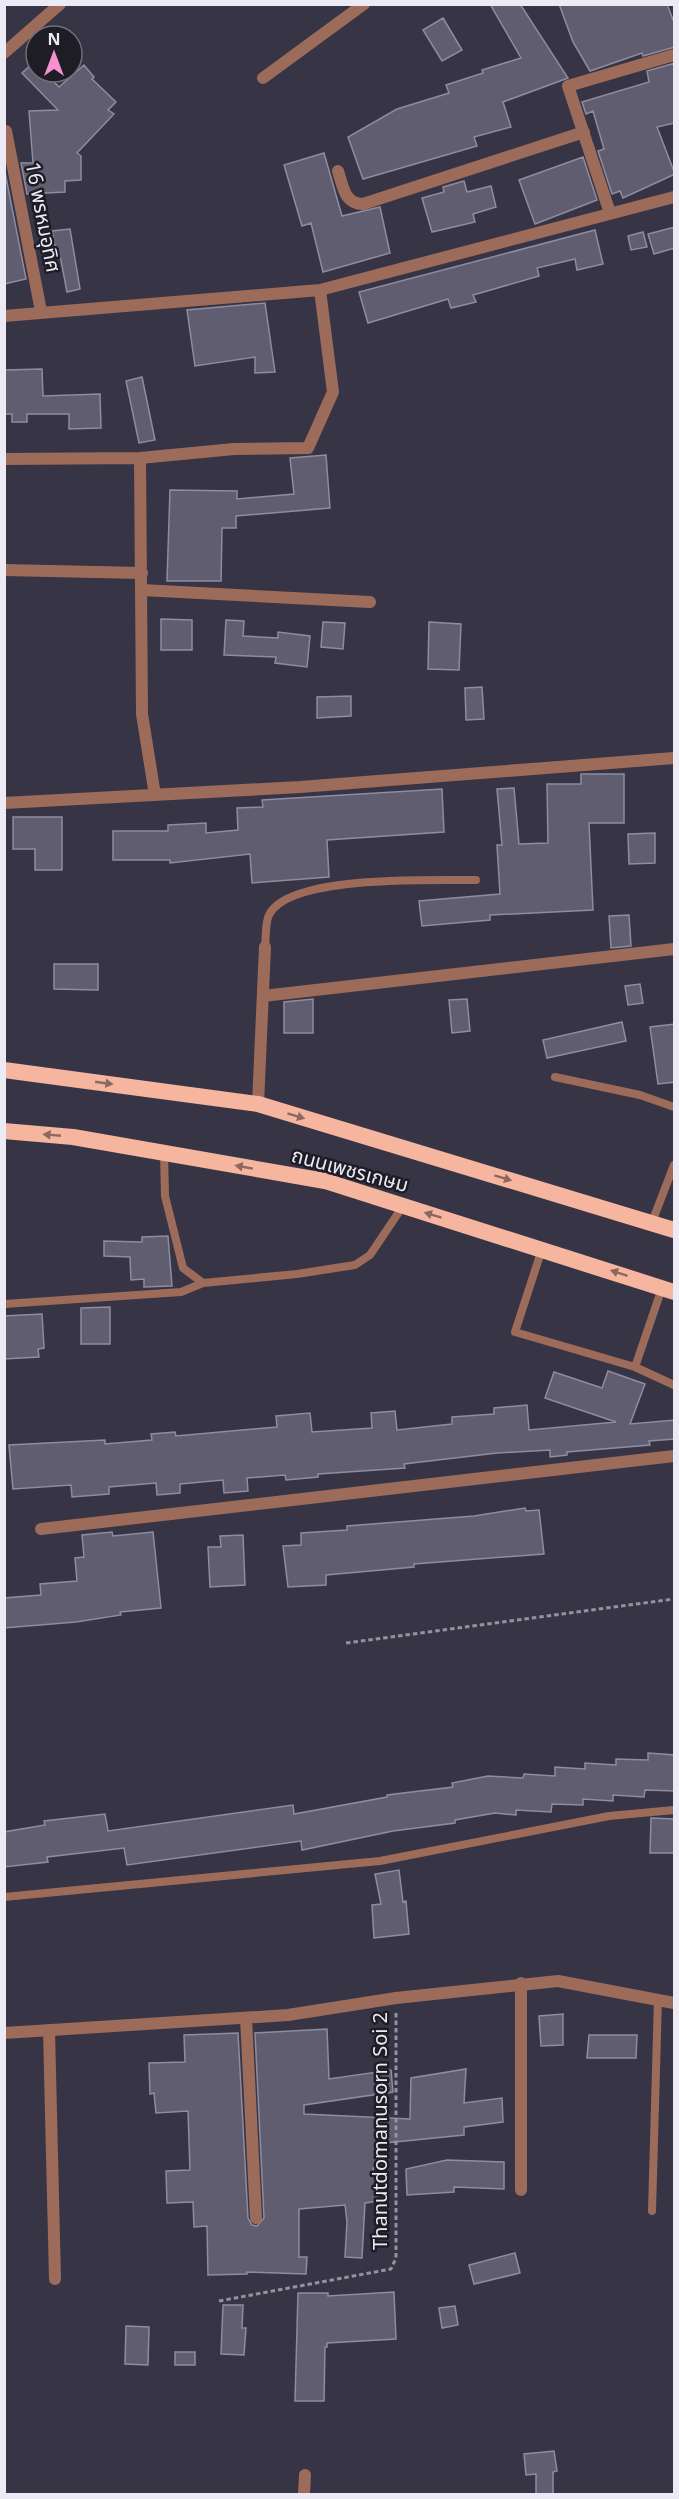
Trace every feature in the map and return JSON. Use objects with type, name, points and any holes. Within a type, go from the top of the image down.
[{"type":"highway","name":"ถนนเพชรเกษม","points":[[4,1070],[258,1104],[675,1230]]},
{"type":"highway","name":"ถนนเพชรเกษม","points":[[4,1131],[73,1137],[325,1181],[668,1290]]},
{"type":"street","points":[[4,52],[60,4]]},
{"type":"street","points":[[262,78],[364,4]]},
{"type":"street","points":[[610,213],[568,86],[675,55]]},
{"type":"street","name":"16 พรหมอุทิศ","points":[[6,131],[41,311]]},
{"type":"street","points":[[338,171],[348,200],[355,204],[363,204],[584,132]]},
{"type":"street","points":[[4,316],[41,311],[320,291],[675,197]]},
{"type":"street","points":[[4,459],[140,458],[234,449],[308,448],[333,392],[320,291]]},
{"type":"street","points":[[140,458],[142,714],[155,795]]},
{"type":"street","points":[[4,570],[142,573]]},
{"type":"street","points":[[142,590],[370,602]]},
{"type":"street","points":[[4,803],[445,777],[675,759]]},
{"type":"street","points":[[258,1104],[265,947]]},
{"type":"street","points":[[262,996],[675,949]]},
{"type":"street","points":[[41,1528],[675,1456]]},
{"type":"street","points":[[4,2033],[288,2015],[396,1998],[521,1983],[558,1981],[675,2003]]},
{"type":"street","points":[[521,1983],[521,2190]]},
{"type":"street","points":[[246,2018],[256,2218]]},
{"type":"street","points":[[49,2030],[55,2279]]},
{"type":"street","points":[[304,2494],[305,2475]]},
{"type":"lane","points":[[265,947],[268,916],[282,900],[297,893],[335,884],[476,880]]},
{"type":"lane","points":[[555,1077],[640,1095],[675,1107]]},
{"type":"lane","points":[[164,1153],[165,1196],[183,1268],[203,1283]]},
{"type":"lane","points":[[652,1222],[675,1165]]},
{"type":"lane","points":[[4,1304],[181,1292],[203,1283],[355,1266],[370,1255],[403,1206]]},
{"type":"lane","points":[[542,1249],[515,1332],[635,1367],[675,1385]]},
{"type":"lane","points":[[635,1367],[668,1290]]},
{"type":"lane","points":[[4,1897],[380,1860],[609,1816],[675,1810]]},
{"type":"lane","points":[[652,2211],[658,1999]]},
{"type":"path","points":[[346,1643],[675,1599]]},
{"type":"path","name":"Thanutdomanusorn Soi 2","points":[[219,2301],[392,2269],[396,2258],[396,1998]]},
{"type":"building","points":[[490,4],[520,4],[568,78],[503,102],[511,127],[474,137],[477,146],[363,179],[348,137],[397,109],[449,93],[446,85],[483,73],[482,70],[521,58]]},
{"type":"building","points":[[559,4],[667,4],[675,25],[675,47],[643,56],[642,53],[590,71],[573,42]]},
{"type":"building","points":[[443,18],[462,50],[442,61],[423,30]]},
{"type":"building","points":[[675,63],[675,123],[657,127],[675,174],[623,198],[620,191],[612,194],[598,151],[604,149],[593,111],[586,114],[582,102],[649,82],[647,71]]},
{"type":"building","points":[[84,65],[94,77],[92,79],[116,102],[108,110],[114,114],[77,153],[81,156],[81,180],[65,181],[65,192],[27,194],[21,163],[33,163],[29,111],[58,110],[33,84],[56,84],[59,87],[62,84],[84,84]]},
{"type":"building","points":[[324,153],[342,216],[380,207],[390,253],[323,272],[311,223],[302,226],[284,165]]},
{"type":"building","points":[[583,157],[597,200],[535,224],[519,180]]},
{"type":"building","points":[[4,167],[26,279],[4,284]]},
{"type":"building","points":[[464,181],[467,192],[491,186],[496,207],[473,214],[475,222],[432,232],[422,198],[444,192],[443,187]]},
{"type":"building","points":[[675,227],[675,248],[654,254],[648,234]]},
{"type":"building","points":[[70,229],[80,289],[67,292],[59,250],[56,251],[52,231]]},
{"type":"building","points":[[595,230],[603,264],[577,270],[575,259],[537,268],[539,276],[473,295],[476,302],[451,308],[448,299],[368,323],[359,292]]},
{"type":"building","points":[[643,232],[647,247],[631,250],[628,236]]},
{"type":"building","points":[[265,303],[275,372],[255,373],[255,357],[195,366],[187,310]]},
{"type":"building","points":[[42,369],[43,396],[100,394],[101,428],[69,429],[69,414],[27,414],[27,422],[12,422],[12,414],[4,414],[4,370]]},
{"type":"building","points":[[142,377],[155,440],[139,443],[126,381]]},
{"type":"building","points":[[326,455],[330,508],[236,516],[236,528],[222,528],[221,581],[167,581],[170,490],[237,491],[237,499],[294,494],[290,458]]},
{"type":"building","points":[[161,619],[192,620],[192,650],[161,650]]},
{"type":"building","points":[[226,620],[244,621],[243,636],[278,638],[278,632],[310,636],[307,667],[275,663],[276,657],[224,655]]},
{"type":"building","points":[[323,622],[345,623],[343,649],[321,647]]},
{"type":"building","points":[[429,622],[461,624],[459,670],[428,669]]},
{"type":"building","points":[[482,687],[484,719],[466,720],[465,688]]},
{"type":"building","points":[[351,696],[351,716],[317,718],[317,697]]},
{"type":"building","points":[[581,774],[624,774],[624,823],[589,823],[593,910],[490,915],[490,920],[422,926],[419,901],[500,894],[497,845],[502,845],[497,789],[514,788],[519,844],[548,843],[547,784],[581,784]]},
{"type":"building","points":[[442,789],[444,832],[327,840],[329,877],[252,883],[250,854],[170,863],[170,860],[113,860],[113,831],[168,831],[168,825],[206,823],[206,833],[238,830],[237,808],[263,807],[262,800]]},
{"type":"building","points":[[13,817],[62,817],[62,870],[35,870],[35,849],[13,849]]},
{"type":"building","points":[[655,833],[655,863],[629,864],[628,834]]},
{"type":"building","points":[[629,915],[631,946],[611,948],[609,916]]},
{"type":"building","points":[[54,964],[98,964],[98,990],[54,989]]},
{"type":"building","points":[[640,984],[643,1003],[628,1005],[625,986]]},
{"type":"building","points":[[313,999],[313,1033],[284,1033],[284,1002]]},
{"type":"building","points":[[467,999],[470,1031],[452,1033],[449,1000]]},
{"type":"building","points":[[622,1022],[626,1041],[547,1058],[543,1040]]},
{"type":"building","points":[[675,1024],[675,1082],[658,1084],[650,1027]]},
{"type":"building","points":[[168,1236],[172,1286],[144,1287],[144,1279],[131,1280],[130,1257],[104,1256],[104,1241],[142,1242],[142,1237]]},
{"type":"building","points":[[110,1307],[110,1344],[81,1344],[81,1308]]},
{"type":"building","points":[[42,1314],[44,1348],[38,1349],[39,1357],[4,1359],[4,1316]]},
{"type":"building","points":[[608,1371],[645,1384],[630,1424],[675,1420],[675,1439],[649,1441],[650,1445],[567,1452],[567,1455],[550,1457],[550,1450],[497,1453],[404,1464],[405,1468],[318,1474],[318,1477],[286,1480],[285,1475],[247,1478],[248,1491],[224,1493],[223,1480],[180,1484],[180,1493],[157,1495],[156,1483],[109,1487],[109,1494],[72,1497],[71,1485],[13,1489],[9,1445],[105,1440],[105,1444],[152,1440],[151,1434],[175,1432],[176,1436],[277,1427],[276,1416],[310,1413],[312,1432],[372,1428],[371,1413],[395,1411],[397,1430],[452,1424],[452,1417],[494,1414],[494,1408],[527,1405],[529,1430],[616,1422],[545,1398],[554,1372],[602,1388]]},
{"type":"building","points":[[525,1508],[526,1511],[539,1510],[544,1554],[414,1564],[414,1567],[326,1575],[326,1585],[288,1587],[283,1546],[301,1545],[301,1533],[347,1530],[347,1526],[474,1516]]},
{"type":"building","points":[[112,1532],[113,1536],[153,1532],[161,1608],[120,1612],[121,1615],[76,1622],[4,1628],[4,1598],[41,1595],[40,1584],[77,1581],[75,1558],[84,1557],[82,1535]]},
{"type":"building","points":[[243,1535],[245,1585],[210,1587],[208,1547],[221,1547],[220,1536]]},
{"type":"building","points":[[648,1753],[675,1755],[675,1791],[645,1790],[644,1797],[613,1795],[613,1801],[583,1799],[583,1805],[552,1804],[551,1812],[516,1810],[516,1815],[495,1813],[455,1820],[455,1823],[393,1831],[302,1850],[301,1841],[127,1865],[124,1848],[47,1857],[48,1862],[4,1867],[4,1832],[45,1825],[44,1821],[105,1814],[108,1831],[293,1805],[294,1814],[387,1797],[387,1795],[453,1787],[452,1783],[488,1776],[523,1778],[524,1774],[555,1776],[555,1767],[585,1769],[585,1763],[616,1765],[616,1759],[648,1760]]},
{"type":"building","points":[[651,1818],[675,1819],[675,1853],[650,1853]]},
{"type":"building","points":[[399,1870],[403,1902],[406,1901],[409,1934],[374,1938],[372,1905],[381,1904],[375,1874]]},
{"type":"building","points":[[563,2014],[563,2045],[541,2046],[539,2016]]},
{"type":"building","points":[[327,2029],[329,2079],[391,2070],[393,2092],[304,2105],[304,2114],[410,2119],[411,2078],[466,2069],[464,2103],[502,2098],[503,2122],[464,2127],[464,2135],[375,2144],[376,2168],[373,2168],[378,2201],[365,2203],[362,2258],[345,2257],[347,2222],[345,2205],[299,2209],[299,2257],[307,2257],[306,2274],[247,2272],[247,2274],[208,2275],[207,2226],[194,2227],[193,2202],[167,2203],[166,2171],[190,2170],[188,2111],[156,2113],[154,2093],[150,2094],[149,2063],[185,2062],[184,2035],[238,2033],[248,2218],[252,2225],[257,2226],[264,2218],[255,2033]]},
{"type":"building","points":[[589,2035],[637,2035],[636,2058],[587,2058]]},
{"type":"building","points":[[447,2160],[504,2162],[504,2189],[454,2187],[454,2192],[407,2195],[406,2169]]},
{"type":"building","points":[[515,2253],[520,2273],[474,2284],[469,2265]]},
{"type":"building","points":[[394,2292],[396,2339],[327,2343],[324,2401],[295,2401],[298,2293],[328,2293],[328,2296]]},
{"type":"building","points":[[223,2305],[243,2305],[242,2328],[246,2328],[244,2355],[221,2354]]},
{"type":"building","points":[[455,2306],[458,2325],[442,2328],[439,2308]]},
{"type":"building","points":[[126,2326],[149,2327],[148,2365],[125,2364]]},
{"type":"building","points":[[175,2352],[195,2352],[195,2365],[175,2365]]},
{"type":"building","points":[[554,2451],[557,2471],[553,2472],[553,2494],[536,2494],[536,2474],[526,2475],[524,2454]]}]
